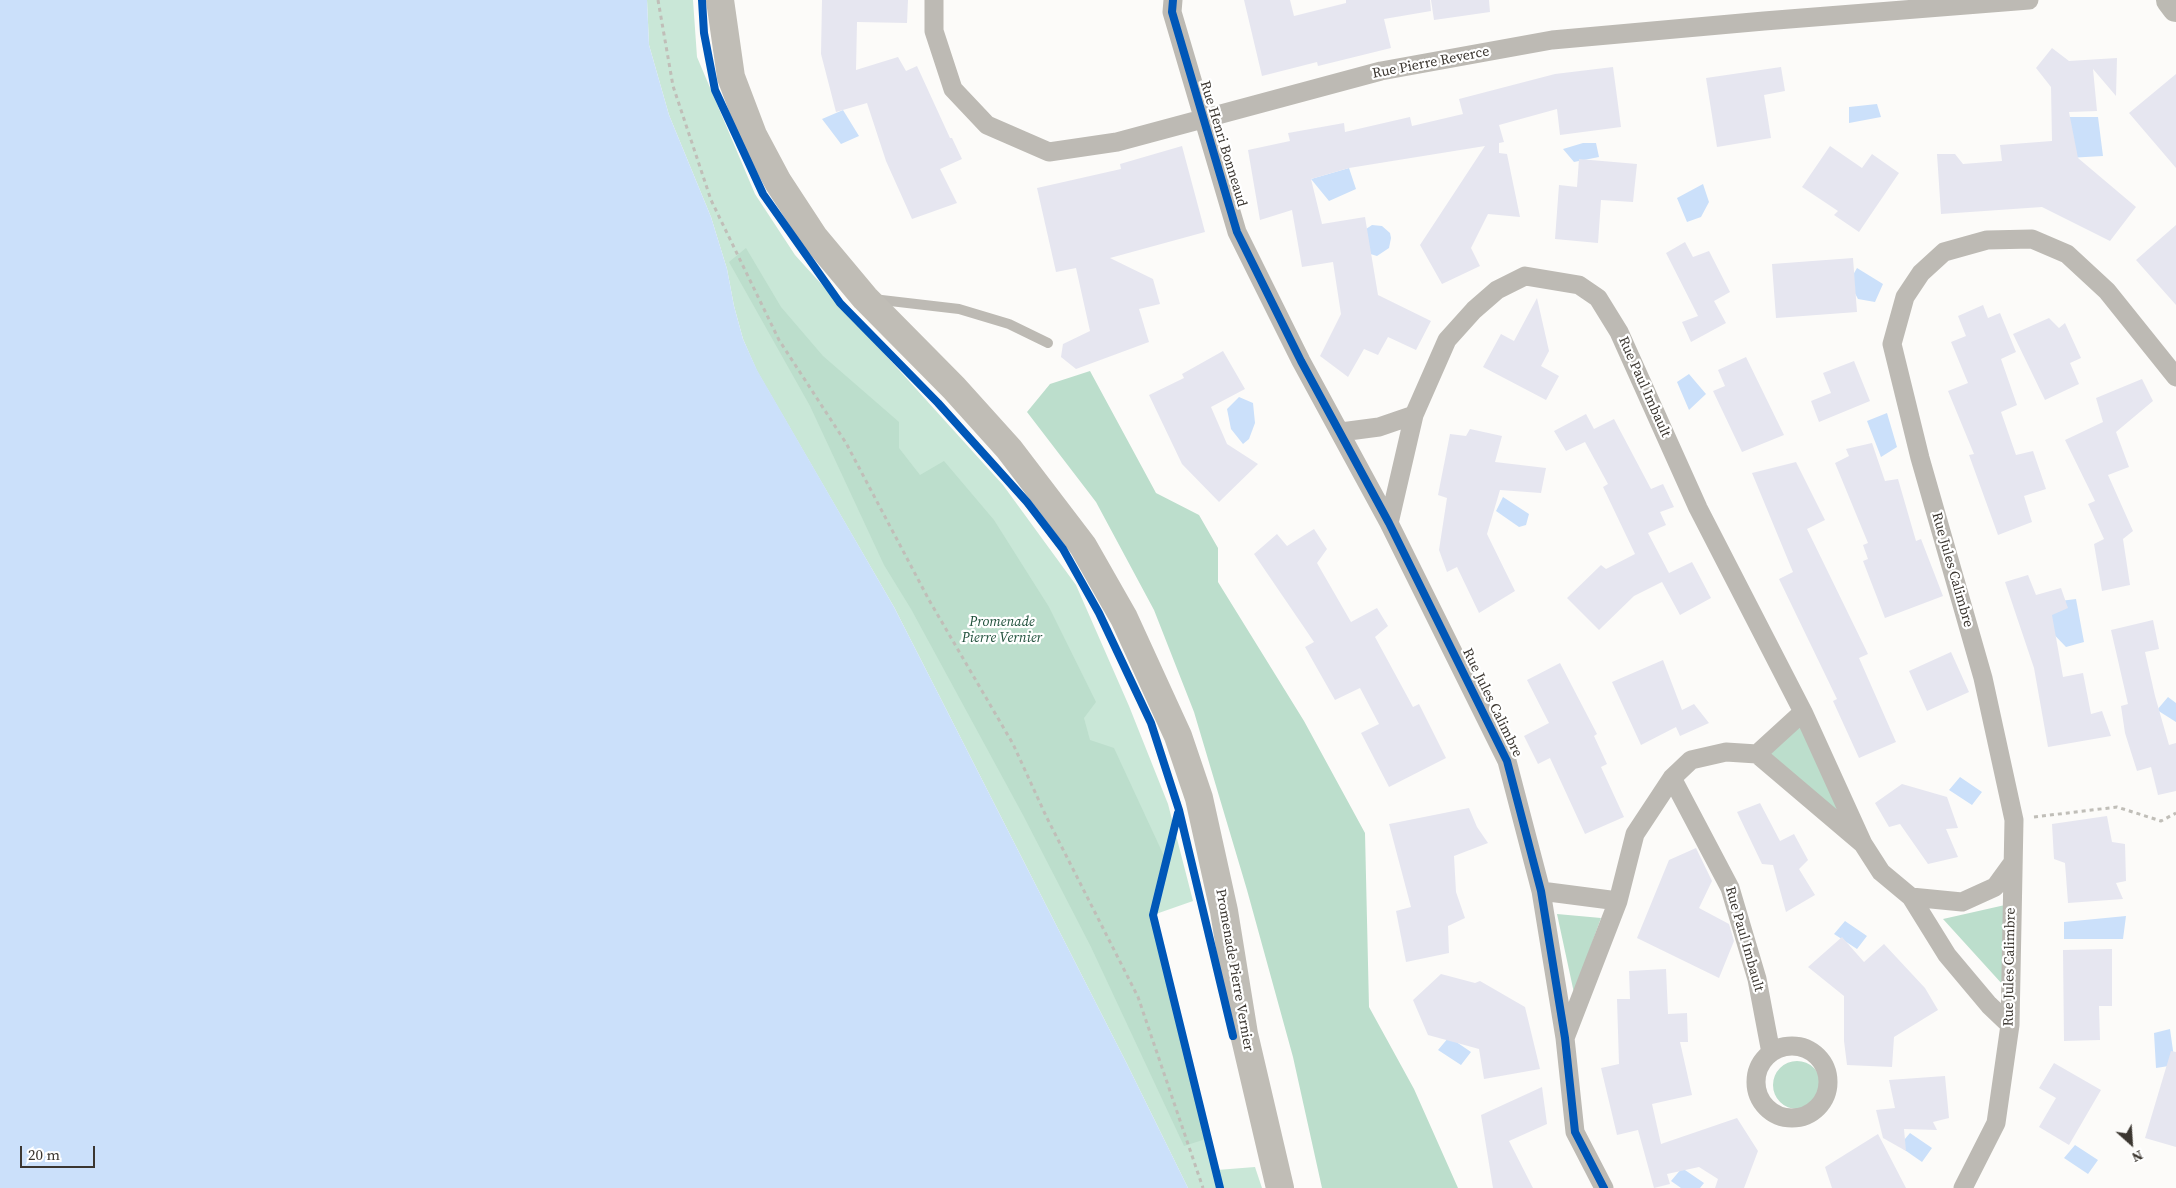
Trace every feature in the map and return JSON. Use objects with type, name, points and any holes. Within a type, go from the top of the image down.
[{"type":"main road","name":"Promenade Pierre Vernier","points":[[720,0],[721,18],[731,77],[753,135],[778,182],[814,237],[865,298],[954,388],[1009,449],[1083,546],[1124,618],[1178,736],[1200,798],[1224,911],[1244,1034],[1280,1188]]},
{"type":"street","name":"Rue Pierre Reverce","points":[[934,0],[934,31],[953,89],[987,125],[1049,152],[1117,142],[1381,71],[1552,40],[2030,0]]},
{"type":"street","name":"Rue Henri Bonneaud","points":[[1173,0],[1172,12],[1202,120],[1237,232],[1266,290]]},
{"type":"street","points":[[2170,0],[2176,8]]},
{"type":"street","name":"Rue Jules Calimbre","points":[[1963,1188],[1996,1123],[2010,1025],[2014,820],[1983,678],[1920,458],[1892,344],[1905,297],[1921,273],[1944,252],[1987,240],[2032,239],[2066,254],[2107,291],[2176,377]]},
{"type":"street","name":"Rue Paul Imbault","points":[[1389,523],[1414,415],[1447,340],[1474,310],[1497,290],[1525,276],[1579,285],[1598,298],[1619,332],[1698,508],[1803,712],[1863,844],[1882,872],[1912,897],[1947,955],[2010,1025]]},
{"type":"street","name":"Rue Jules Calimbre","points":[[1266,290],[1389,523],[1508,761],[1541,891],[1565,1038],[1575,1132],[1604,1188]]},
{"type":"street","points":[[1341,432],[1379,427],[1414,415]]},
{"type":"street","points":[[1565,1038],[1618,901],[1635,834],[1672,778],[1691,760],[1726,752],[1757,754],[1803,712]]},
{"type":"street","name":"Rue Paul Imbault","points":[[1757,754],[1863,844]]},
{"type":"street","name":"Rue Paul Imbault","points":[[1672,778],[1730,888],[1757,979],[1772,1053]]},
{"type":"street","points":[[1912,897],[1962,902],[1995,887],[2012,865]]},
{"type":"street","points":[[1541,891],[1618,901]]},
{"type":"lane","points":[[865,298],[959,310],[1009,324],[1048,343]]},
{"type":"path","points":[[658,0],[673,86],[711,200],[779,340],[846,443],[929,600],[1013,744],[1046,816],[1138,997],[1203,1188]]},
{"type":"path","points":[[2014,820],[2117,806],[2161,821],[2176,814]]},
{"type":"green space","name":"Promenade Pierre Vernier","points":[[647,0],[693,0],[697,57],[755,194],[795,255],[1003,485],[1076,585],[1129,706],[1168,804],[1193,901],[1153,915],[1217,1170],[1255,1167],[1262,1188],[1188,1188],[1126,1062],[894,607],[757,371],[743,339],[727,269],[711,217],[669,115],[649,45]]},
{"type":"green space","points":[[746,248],[781,307],[823,356],[899,422],[899,448],[920,475],[944,461],[994,520],[1049,607],[1096,702],[1084,718],[1090,740],[1114,748],[1164,856],[1149,913],[1164,958],[1209,1138],[1184,1146],[1091,947],[1023,815],[911,609],[884,565],[810,406],[729,262]]},
{"type":"green space","points":[[1090,371],[1156,493],[1199,515],[1218,548],[1218,582],[1304,721],[1365,833],[1369,1007],[1414,1089],[1458,1188],[1322,1188],[1293,1057],[1247,890],[1194,712],[1154,610],[1096,502],[1027,412],[1050,384]]},
{"type":"green space","points":[[1806,720],[1853,830],[1765,755]]},
{"type":"green space","points":[[2005,905],[2003,985],[1943,919]]},
{"type":"green space","points":[[1557,914],[1601,918],[1574,993]]},
{"type":"green space","points":[[1797,1061],[1806,1063],[1814,1068],[1819,1076],[1821,1085],[1819,1094],[1814,1102],[1806,1107],[1797,1109],[1788,1107],[1780,1102],[1775,1094],[1773,1085],[1775,1076],[1780,1068],[1788,1063]]},
{"type":"water","points":[[0,0],[647,0],[649,45],[669,115],[711,217],[727,269],[743,339],[757,370],[894,607],[1126,1062],[1188,1188],[0,1188]]},
{"type":"water","points":[[1877,104],[1881,117],[1849,123],[1849,107]]},
{"type":"water","points":[[843,110],[859,136],[841,144],[822,119]]},
{"type":"water","points":[[2065,117],[2098,117],[2103,156],[2068,158]]},
{"type":"water","points":[[1583,143],[1596,143],[1599,157],[1574,162],[1563,149]]},
{"type":"water","points":[[1349,168],[1356,189],[1329,201],[1311,179]]},
{"type":"water","points":[[1703,184],[1709,202],[1701,217],[1687,222],[1677,198]]},
{"type":"water","points":[[1372,225],[1382,226],[1390,233],[1391,238],[1389,248],[1377,256],[1367,253],[1363,231]]},
{"type":"water","points":[[1857,268],[1883,284],[1875,302],[1858,299],[1849,282]]},
{"type":"water","points":[[1689,374],[1706,394],[1689,410],[1677,382]]},
{"type":"water","points":[[1239,397],[1253,403],[1255,423],[1249,439],[1243,444],[1231,429],[1227,409]]},
{"type":"water","points":[[1887,413],[1897,447],[1881,457],[1867,421]]},
{"type":"water","points":[[1503,497],[1529,514],[1526,525],[1519,527],[1496,511]]},
{"type":"water","points":[[2076,599],[2084,642],[2066,647],[2042,622],[2052,602]]},
{"type":"water","points":[[2168,697],[2176,703],[2176,722],[2157,710]]},
{"type":"water","points":[[1960,777],[1982,792],[1972,805],[1949,790]]},
{"type":"water","points":[[2126,916],[2123,939],[2064,939],[2064,922]]},
{"type":"water","points":[[1845,921],[1867,936],[1857,949],[1834,934]]},
{"type":"water","points":[[2170,1029],[2175,1065],[2156,1068],[2154,1033]]},
{"type":"water","points":[[1449,1037],[1471,1052],[1461,1065],[1438,1050]]},
{"type":"water","points":[[1910,1133],[1932,1148],[1922,1162],[1899,1146]]},
{"type":"water","points":[[2075,1145],[2098,1160],[2088,1174],[2064,1158]]},
{"type":"water","points":[[1682,1168],[1704,1183],[1700,1188],[1681,1188],[1671,1181]]},
{"type":"building","points":[[822,0],[908,0],[907,23],[857,22],[856,70],[898,57],[906,71],[917,66],[950,138],[952,138],[962,159],[940,169],[957,203],[912,219],[886,161],[867,103],[836,112],[821,54]]},
{"type":"building","points":[[1244,0],[1290,0],[1294,16],[1346,3],[1346,0],[1430,0],[1431,11],[1384,19],[1391,48],[1318,66],[1317,62],[1262,76]]},
{"type":"building","points":[[1431,0],[1489,0],[1490,12],[1434,20]]},
{"type":"building","points":[[2052,48],[2069,61],[2117,58],[2116,96],[2093,69],[2097,111],[2069,112],[2078,158],[2136,207],[2110,241],[2042,207],[1941,214],[1937,154],[1955,154],[1963,164],[2002,161],[2000,145],[2052,141],[2051,87],[2036,68]]},
{"type":"building","points":[[1613,67],[1621,127],[1560,135],[1557,109],[1499,125],[1504,142],[1499,143],[1499,153],[1507,154],[1520,217],[1488,214],[1471,248],[1480,266],[1442,284],[1420,245],[1485,146],[1349,168],[1311,179],[1322,224],[1365,217],[1378,295],[1431,321],[1416,350],[1388,337],[1378,355],[1364,349],[1348,377],[1320,356],[1341,314],[1333,262],[1302,267],[1292,210],[1260,220],[1248,150],[1290,141],[1288,133],[1344,123],[1345,132],[1410,117],[1412,126],[1463,114],[1459,99],[1555,74]]},
{"type":"building","points":[[1781,67],[1785,91],[1764,95],[1771,138],[1717,147],[1706,78]]},
{"type":"building","points":[[2176,74],[2176,168],[2129,113]]},
{"type":"building","points":[[1182,146],[1205,232],[1110,258],[1153,279],[1160,304],[1139,309],[1149,342],[1076,369],[1061,357],[1063,344],[1090,331],[1076,268],[1056,272],[1037,188],[1121,169],[1120,164]]},
{"type":"building","points":[[1830,146],[1862,168],[1872,154],[1899,173],[1859,232],[1834,215],[1838,211],[1802,187]]},
{"type":"building","points":[[1579,159],[1637,164],[1633,202],[1601,200],[1598,243],[1555,239],[1559,185],[1577,187]]},
{"type":"building","points":[[2176,225],[2176,305],[2136,260]]},
{"type":"building","points":[[1685,242],[1693,257],[1709,251],[1730,292],[1714,301],[1726,323],[1691,342],[1682,322],[1698,316],[1666,253]]},
{"type":"building","points":[[1853,258],[1857,312],[1776,318],[1772,264]]},
{"type":"building","points":[[1537,298],[1549,351],[1541,366],[1559,376],[1546,400],[1483,367],[1501,334],[1514,341]]},
{"type":"building","points":[[1983,305],[1988,318],[2000,313],[2016,352],[2001,359],[2017,405],[2001,412],[2016,455],[2033,451],[2046,489],[2024,496],[2032,522],[1998,535],[1969,455],[1974,454],[1948,391],[1968,383],[1951,342],[1966,336],[1958,316]]},
{"type":"building","points":[[2049,318],[2059,328],[2065,323],[2081,358],[2070,363],[2079,384],[2045,400],[2013,334]]},
{"type":"building","points":[[1223,351],[1245,389],[1211,407],[1227,444],[1258,464],[1219,502],[1182,464],[1149,395],[1184,378],[1182,374]]},
{"type":"building","points":[[1746,357],[1784,435],[1742,452],[1713,391],[1725,386],[1718,370]]},
{"type":"building","points":[[1854,361],[1870,401],[1819,422],[1811,401],[1831,393],[1823,373]]},
{"type":"building","points":[[2142,379],[2153,401],[2116,432],[2129,467],[2108,475],[2133,531],[2123,539],[2130,585],[2102,591],[2094,544],[2104,539],[2088,504],[2095,501],[2065,440],[2103,422],[2096,398]]},
{"type":"building","points":[[1586,414],[1594,429],[1614,419],[1651,489],[1663,484],[1674,507],[1660,512],[1666,525],[1648,533],[1669,573],[1692,562],[1711,598],[1680,615],[1662,582],[1634,596],[1599,630],[1567,598],[1601,565],[1606,569],[1635,554],[1603,487],[1608,484],[1585,442],[1566,451],[1554,431]]},
{"type":"building","points":[[1470,429],[1502,436],[1495,462],[1546,468],[1541,493],[1500,490],[1487,534],[1515,591],[1479,613],[1457,567],[1447,572],[1439,550],[1447,498],[1438,495],[1450,434],[1466,436]]},
{"type":"building","points":[[1872,443],[1885,481],[1898,479],[1916,541],[1921,539],[1943,596],[1885,618],[1863,561],[1868,559],[1863,545],[1868,543],[1835,463],[1849,456],[1846,449]]},
{"type":"building","points":[[1796,462],[1825,520],[1807,529],[1868,654],[1859,658],[1896,742],[1859,758],[1833,701],[1837,699],[1779,579],[1793,572],[1752,473]]},
{"type":"building","points":[[1314,529],[1327,549],[1317,563],[1351,622],[1377,608],[1388,626],[1375,637],[1413,707],[1419,704],[1446,758],[1389,787],[1361,733],[1379,724],[1360,688],[1335,700],[1305,647],[1314,642],[1254,554],[1277,534],[1287,546]]},
{"type":"building","points":[[2028,575],[2036,595],[2061,588],[2068,608],[2052,615],[2063,677],[2083,673],[2091,714],[2102,711],[2111,736],[2048,747],[2034,668],[2005,582]]},
{"type":"building","points":[[2153,620],[2159,649],[2145,652],[2169,745],[2176,743],[2176,791],[2158,795],[2151,767],[2137,771],[2125,733],[2121,706],[2128,704],[2111,630]]},
{"type":"building","points":[[1951,652],[1969,692],[1927,711],[1909,671]]},
{"type":"building","points":[[1663,660],[1682,710],[1694,704],[1709,723],[1680,736],[1676,727],[1641,745],[1612,682]]},
{"type":"building","points":[[1560,663],[1597,734],[1594,736],[1607,764],[1601,767],[1624,817],[1585,834],[1550,758],[1538,764],[1524,736],[1549,723],[1527,680]]},
{"type":"building","points":[[1902,784],[1947,797],[1958,828],[1946,829],[1958,857],[1928,864],[1900,824],[1889,827],[1875,803]]},
{"type":"building","points":[[1760,803],[1780,841],[1794,834],[1808,860],[1799,869],[1815,895],[1786,912],[1773,865],[1762,864],[1737,812]]},
{"type":"building","points":[[1469,808],[1477,827],[1488,843],[1454,856],[1456,892],[1465,918],[1448,926],[1449,953],[1406,962],[1396,911],[1411,907],[1389,824]]},
{"type":"building","points":[[2107,816],[2112,842],[2125,844],[2126,881],[2116,883],[2123,899],[2068,903],[2065,863],[2054,859],[2052,824]]},
{"type":"building","points":[[1696,848],[1712,881],[1699,908],[1729,924],[1734,941],[1719,978],[1637,938],[1669,860]]},
{"type":"building","points":[[1842,937],[1864,962],[1884,944],[1925,988],[1938,1010],[1894,1037],[1892,1067],[1847,1065],[1844,1041],[1844,996],[1808,967]]},
{"type":"building","points":[[2112,949],[2112,1006],[2099,1006],[2100,1040],[2064,1041],[2063,950]]},
{"type":"building","points":[[1666,969],[1668,1014],[1687,1013],[1688,1042],[1680,1042],[1692,1095],[1652,1104],[1661,1144],[1737,1118],[1758,1151],[1744,1188],[1715,1188],[1718,1179],[1699,1167],[1667,1174],[1670,1184],[1654,1188],[1638,1130],[1617,1135],[1601,1068],[1619,1064],[1617,999],[1630,999],[1629,971]]},
{"type":"building","points":[[1441,974],[1475,983],[1480,981],[1525,1007],[1540,1069],[1484,1079],[1479,1049],[1428,1035],[1413,1000]]},
{"type":"building","points":[[2171,1051],[2176,1052],[2176,1147],[2145,1138]]},
{"type":"building","points":[[2054,1063],[2101,1090],[2069,1145],[2039,1127],[2056,1098],[2039,1088]]},
{"type":"building","points":[[1945,1076],[1949,1118],[1933,1122],[1937,1130],[1904,1129],[1906,1151],[1883,1138],[1876,1110],[1895,1108],[1889,1080]]},
{"type":"building","points":[[1542,1087],[1547,1124],[1509,1141],[1533,1188],[1493,1188],[1481,1115]]},
{"type":"building","points":[[1878,1134],[1906,1188],[1832,1188],[1825,1167]]},
{"type":"cycle path","points":[[702,0],[704,33],[715,90],[763,194],[840,303],[938,403],[1027,502],[1063,549],[1099,613],[1151,723],[1179,810],[1233,1036]]},
{"type":"cycle path","points":[[1173,0],[1172,12],[1237,232],[1301,361],[1389,523],[1507,761],[1541,891],[1565,1038],[1575,1132],[1604,1188]]},
{"type":"cycle path","points":[[1178,813],[1153,915],[1220,1188]]}]
